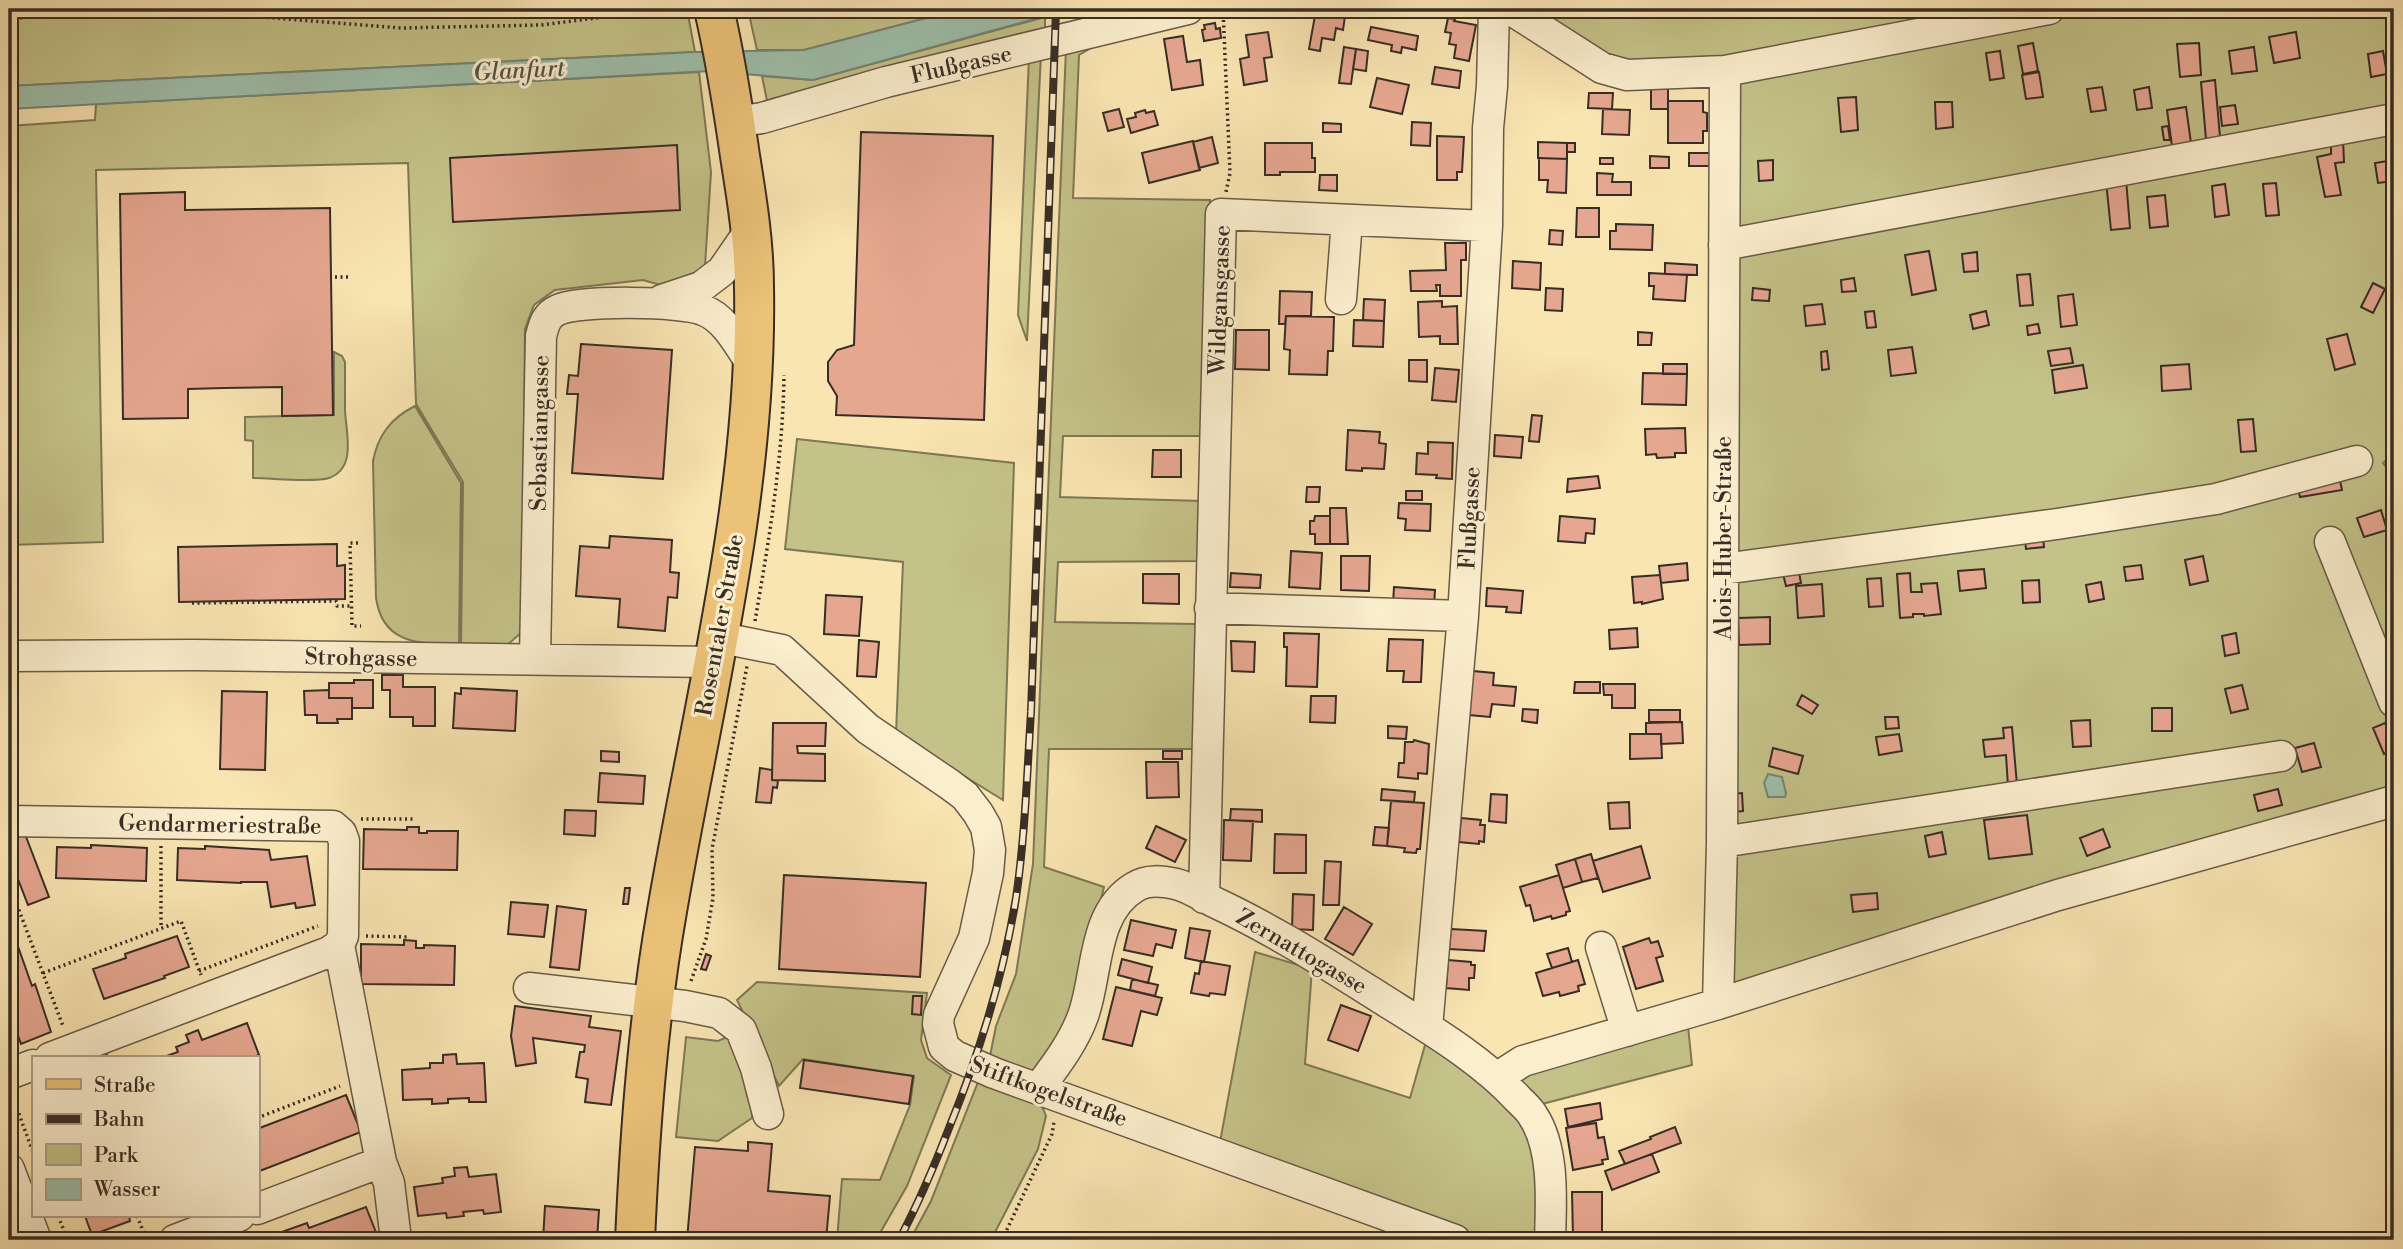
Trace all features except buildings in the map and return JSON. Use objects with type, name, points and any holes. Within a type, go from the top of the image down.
[{"type":"main road","name":"Rosentaler Straße","points":[[635,1240],[639,1157],[653,1002],[747,450],[753,366],[754,286],[751,229],[734,113],[716,17]]},
{"type":"street","name":"Flußgasse","points":[[734,113],[762,118],[886,82],[1188,9]]},
{"type":"street","name":"Flußgasse","points":[[1427,1027],[1463,616],[1487,226],[1488,128],[1494,9]]},
{"type":"street","points":[[1510,9],[1602,68],[1627,75],[1725,71],[2049,9]]},
{"type":"street","name":"Alois-Huber-Straße","points":[[1718,1004],[1722,842],[1725,71]]},
{"type":"street","points":[[1724,245],[2394,119]]},
{"type":"street","name":"Wildgansgasse","points":[[1204,898],[1221,214],[1487,226]]},
{"type":"street","points":[[1341,299],[1347,220]]},
{"type":"street","name":"Sebastiangasse","points":[[653,303],[701,287],[722,271],[751,229]]},
{"type":"street","name":"Sebastiangasse","points":[[535,659],[541,336],[546,320],[557,310],[575,305],[653,303],[703,309],[721,321],[753,366]]},
{"type":"street","points":[[1723,569],[2043,526],[2216,499],[2357,461]]},
{"type":"street","points":[[2330,542],[2394,702]]},
{"type":"street","points":[[1210,608],[1463,616]]},
{"type":"street","name":"Strohgasse","points":[[9,656],[206,655],[535,659],[715,650]]},
{"type":"street","name":"Stiftkogelstraße","points":[[715,650],[782,650],[868,729],[950,784],[965,796],[978,813],[986,827],[990,850],[988,873],[974,938],[939,1015],[939,1035],[944,1047],[955,1056],[1455,1240]]},
{"type":"street","points":[[1722,842],[2281,756]]},
{"type":"street","points":[[1498,1077],[1523,1061],[1718,1004],[2058,895],[2394,801]]},
{"type":"street","name":"Gendarmeriestraße","points":[[9,821],[332,826],[341,833],[344,841],[341,933],[381,1162],[389,1182],[396,1240]]},
{"type":"street","name":"Zernattogasse","points":[[1049,1092],[1084,1013],[1104,926],[1117,904],[1132,888],[1147,881],[1177,884],[1248,918],[1427,1027],[1498,1077],[1534,1117],[1544,1143],[1552,1178],[1550,1240]]},
{"type":"street","points":[[61,1054],[204,984],[329,952],[341,933]]},
{"type":"street","points":[[1601,947],[1628,1031]]},
{"type":"street","points":[[529,988],[653,1002],[719,1013],[741,1030],[756,1068],[768,1114]]},
{"type":"street","points":[[9,1074],[32,1065]]},
{"type":"street","points":[[259,1208],[381,1162]]},
{"type":"street","points":[[9,1168],[36,1240]]},
{"type":"street","points":[[175,1240],[234,1218]]},
{"type":"path","points":[[236,9],[236,15]]},
{"type":"path","points":[[9,19],[90,11],[236,15],[401,28],[541,25],[666,9]]},
{"type":"path","points":[[1221,214],[1230,173],[1223,9]]},
{"type":"path","points":[[335,277],[351,277]]},
{"type":"path","points":[[358,543],[350,543],[351,606],[352,626],[361,626]]},
{"type":"path","points":[[192,603],[337,601],[337,606],[351,606]]},
{"type":"path","points":[[341,833],[353,819],[413,819]]},
{"type":"path","points":[[161,823],[161,928]]},
{"type":"path","points":[[9,884],[43,974],[61,1054]]},
{"type":"path","points":[[43,974],[181,921],[204,984],[341,933],[410,937]]},
{"type":"path","points":[[259,1117],[365,1077]]},
{"type":"path","points":[[9,1088],[32,1149]]},
{"type":"path","points":[[1002,1240],[1052,1134],[1049,1092]]},
{"type":"path","points":[[59,1218],[68,1240]]},
{"type":"path","points":[[138,1218],[147,1240]]},
{"type":"path","points":[[2143,1240],[2170,1237],[2188,1240]]},
{"type":"green space","points":[[73,9],[687,9],[695,52],[9,86],[9,12]]},
{"type":"green space","points":[[840,9],[961,9],[804,50],[757,50],[749,14],[794,18]]},
{"type":"green space","points":[[1530,9],[2394,9],[2394,453],[2383,463],[2394,476],[2394,805],[1731,1012],[1735,60],[1647,68],[1605,56]]},
{"type":"green space","points":[[1045,17],[1045,32],[767,101],[762,76],[813,80]]},
{"type":"green space","points":[[1107,39],[1079,55],[1073,198],[1210,200],[1204,436],[1063,436],[1060,497],[1202,501],[1202,561],[1058,562],[1055,622],[1199,624],[1199,749],[1049,749],[1044,867],[1104,887],[1072,1020],[1044,1066],[1029,1072],[989,1061],[996,1026],[1016,974],[1033,864],[1066,48]]},
{"type":"green space","points":[[1041,54],[1027,341],[1018,315],[1029,57]]},
{"type":"green space","points":[[699,72],[711,172],[705,266],[693,281],[664,286],[643,280],[555,290],[534,305],[525,329],[522,632],[506,646],[461,646],[463,482],[416,404],[408,163],[96,170],[103,542],[9,545],[9,126],[95,120],[96,104]]},
{"type":"green space","points":[[334,352],[342,356],[345,362],[348,449],[343,466],[338,473],[322,479],[253,478],[253,441],[245,440],[245,417],[334,415]]},
{"type":"green space","points":[[415,406],[461,483],[459,645],[417,642],[395,633],[386,625],[376,598],[373,461],[378,443],[387,428]]},
{"type":"green space","points":[[797,439],[1014,463],[1003,800],[896,734],[903,562],[785,549]]},
{"type":"green space","points":[[1255,952],[1312,969],[1305,1064],[1410,1098],[1427,1038],[1495,1086],[1524,1127],[1540,1160],[1538,1240],[1482,1240],[1220,1142]]},
{"type":"green space","points":[[757,982],[927,993],[921,1040],[927,1058],[951,1075],[907,1186],[876,1240],[837,1240],[842,1179],[880,1180],[910,1105],[914,1076],[803,1059],[779,1086],[737,1000]]},
{"type":"green space","points":[[1688,1026],[1692,1065],[1538,1105],[1521,1084],[1526,1071]]},
{"type":"green space","points":[[734,1034],[754,1095],[752,1118],[718,1141],[676,1137],[686,1037],[718,1041]]},
{"type":"green space","points":[[980,1077],[1039,1098],[1046,1116],[1038,1149],[991,1240],[910,1240],[931,1201]]},
{"type":"water","name":"Glanfurt","points":[[961,9],[1071,9],[813,80],[710,71],[9,109],[9,86],[695,52],[804,50]]},
{"type":"water","points":[[1768,774],[1782,777],[1785,797],[1768,797],[1764,783]]},
{"type":"railway","points":[[899,1240],[938,1157],[980,1044],[1004,957],[1019,875],[1031,712],[1056,9]]}]
